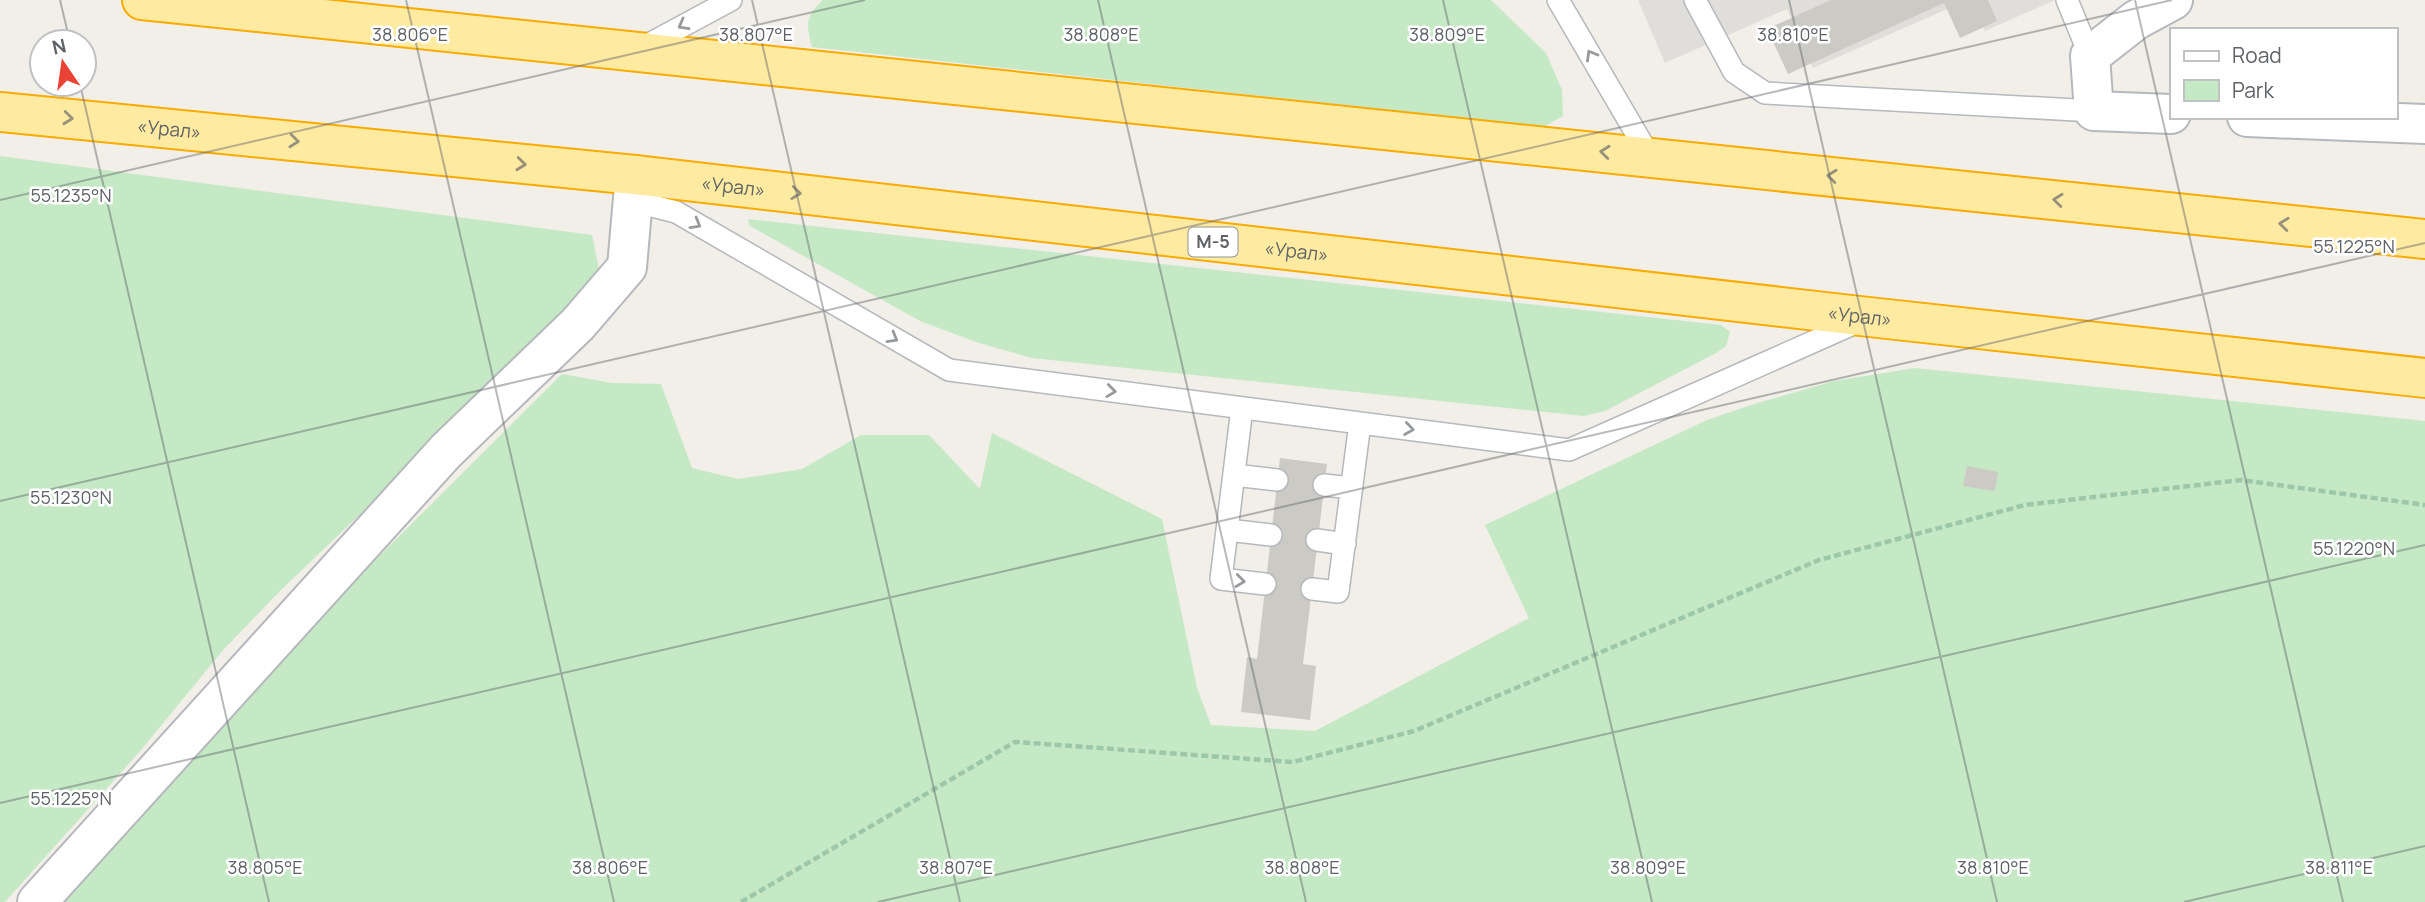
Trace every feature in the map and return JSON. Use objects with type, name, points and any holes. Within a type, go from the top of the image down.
[{"type":"highway","points":[[142,0],[2425,239]]},
{"type":"highway","name":"«Урал»","points":[[0,112],[634,188],[2425,378]]},
{"type":"street","points":[[2170,114],[2094,111],[2090,56],[2136,20],[2173,0]]},
{"type":"street","points":[[2298,119],[2425,124]]},
{"type":"street","points":[[37,902],[446,451],[578,324],[627,267],[634,188]]},
{"type":"lane","points":[[636,52],[731,0]]},
{"type":"lane","points":[[1558,0],[1650,157]]},
{"type":"lane","points":[[1695,0],[1734,72],[1765,93],[2094,111]]},
{"type":"lane","points":[[2067,0],[2090,56]]},
{"type":"lane","points":[[634,188],[949,370],[1569,450],[1869,317]]},
{"type":"lane","points":[[1242,408],[1222,579],[1265,584]]},
{"type":"lane","points":[[1312,589],[1338,592],[1360,423]]},
{"type":"lane","points":[[1234,475],[1277,480]]},
{"type":"lane","points":[[1324,485],[1352,488]]},
{"type":"lane","points":[[1228,530],[1271,535]]},
{"type":"lane","points":[[1317,541],[1345,544]]},
{"type":"path","points":[[741,902],[1015,742],[1293,762],[1414,731],[1819,560],[2025,505],[2241,480],[2425,505]]},
{"type":"shaded area","points":[[1638,0],[1968,0],[1813,68],[1787,9],[1665,63]]},
{"type":"shaded area","points":[[1971,0],[2055,0],[1985,31]]},
{"type":"green space","points":[[823,0],[1491,0],[1546,53],[1562,90],[1563,116],[1543,127],[812,47],[808,21]]},
{"type":"green space","points":[[0,156],[592,235],[599,269],[580,304],[281,590],[224,649],[141,750],[5,902],[0,902]]},
{"type":"green space","points":[[748,219],[1721,325],[1730,332],[1726,346],[1716,353],[1605,411],[1584,416],[1032,358],[979,343],[920,321],[750,226]]},
{"type":"green space","points":[[1915,368],[2425,421],[2425,902],[59,902],[300,635],[562,374],[612,383],[661,384],[692,468],[738,479],[802,469],[861,435],[929,435],[980,489],[992,433],[1162,519],[1197,688],[1211,725],[1315,731],[1529,618],[1485,525],[1707,420],[1834,381]]},
{"type":"building","points":[[1831,0],[1988,0],[1997,21],[1960,38],[1944,3],[1788,74],[1767,29]]},
{"type":"building","points":[[1280,458],[1327,464],[1303,664],[1316,666],[1310,720],[1241,712],[1247,657],[1257,659]]},
{"type":"building","points":[[1967,466],[1998,472],[1995,491],[1963,486]]}]
